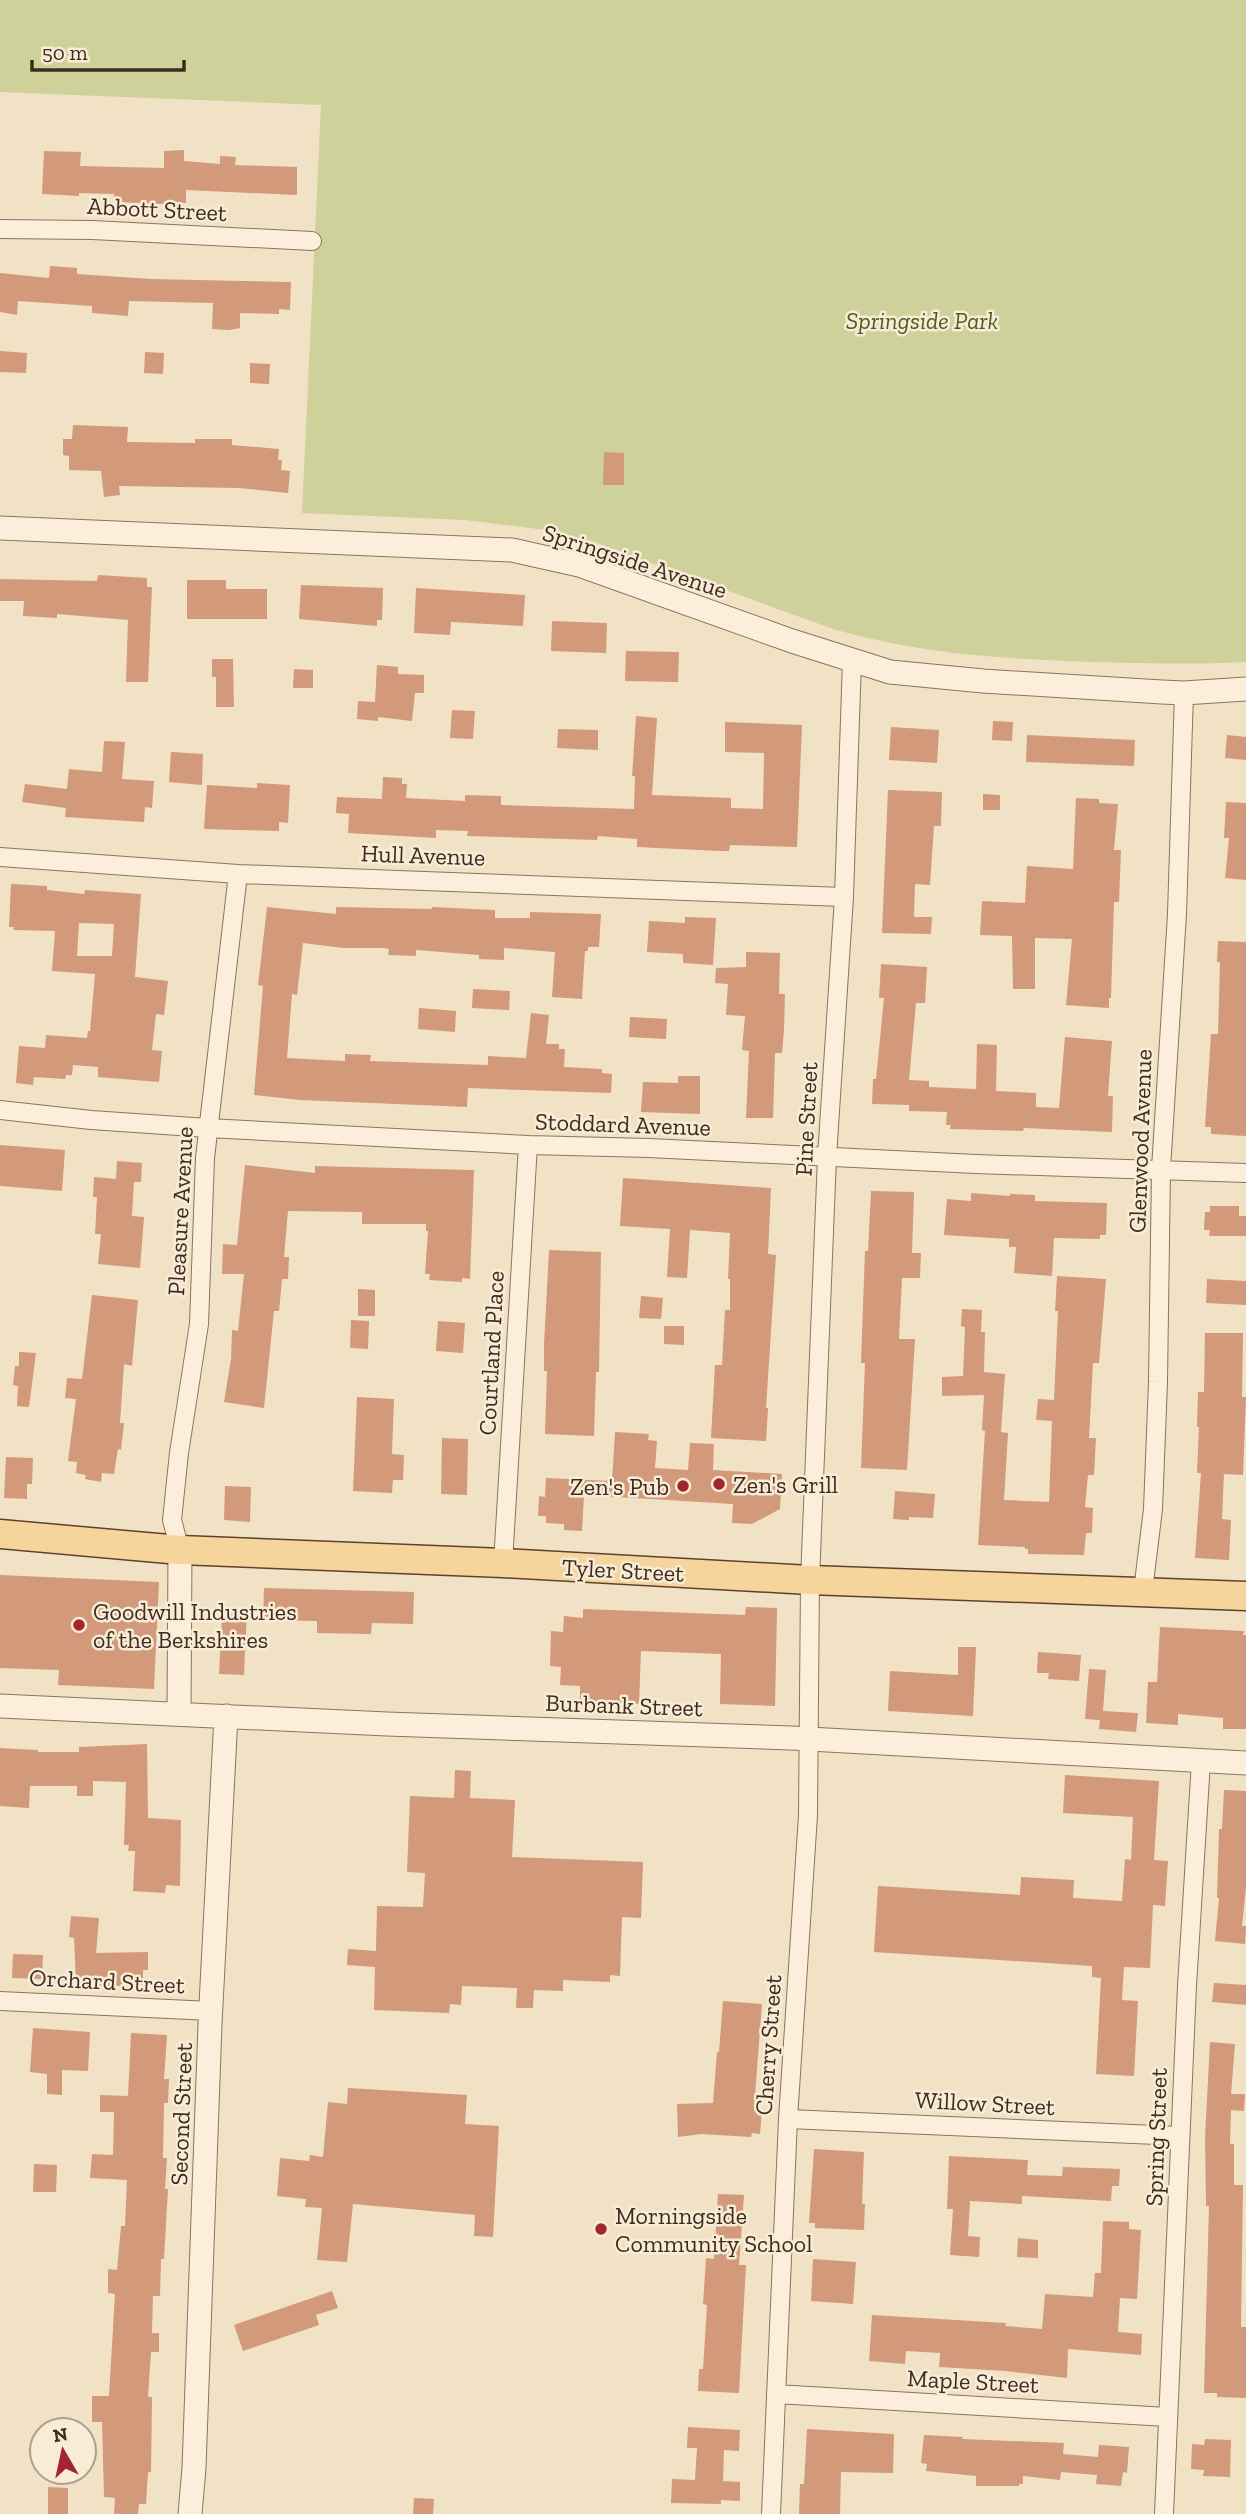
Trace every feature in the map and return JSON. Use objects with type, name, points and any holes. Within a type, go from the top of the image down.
[{"type":"main road","name":"Tyler Street","points":[[0,1534],[180,1550],[503,1563],[810,1580],[1246,1596]]},
{"type":"street","name":"Abbott Street","points":[[0,229],[92,230],[312,241]]},
{"type":"street","name":"Springside Avenue","points":[[0,528],[512,550],[579,565],[792,641],[890,672],[983,681],[1184,693],[1246,689]]},
{"type":"street","name":"Pine Street","points":[[810,1580],[827,1157],[844,897],[852,660]]},
{"type":"street","name":"Glenwood Avenue","points":[[1143,1591],[1155,1471],[1161,1169],[1177,914],[1184,693]]},
{"type":"street","name":"Hull Avenue","points":[[0,857],[238,873],[844,897]]},
{"type":"street","name":"Pleasure Avenue","points":[[180,1550],[172,1520],[179,1453],[200,1324],[208,1128],[238,873]]},
{"type":"street","name":"Stoddard Avenue","points":[[0,1110],[91,1120],[208,1128],[528,1145],[1246,1173]]},
{"type":"street","name":"Courtland Place","points":[[503,1563],[528,1145]]},
{"type":"street","points":[[179,1713],[180,1550]]},
{"type":"street","name":"Cherry Street","points":[[771,2514],[788,2119],[808,1815],[810,1580]]},
{"type":"street","name":"Burbank Street","points":[[0,1706],[807,1739],[1246,1763]]},
{"type":"street","name":"Second Street","points":[[190,2514],[226,1716]]},
{"type":"street","name":"Spring Street","points":[[1164,2514],[1180,2136],[1201,1761]]},
{"type":"street","name":"Orchard Street","points":[[0,2001],[211,2011]]},
{"type":"street","name":"Willow Street","points":[[788,2119],[1180,2136]]},
{"type":"street","name":"Maple Street","points":[[776,2394],[1167,2417]]},
{"type":"green space","name":"Springside Park","points":[[0,0],[1246,0],[1246,662],[1178,664],[1065,661],[920,648],[833,629],[594,542],[546,530],[465,520],[302,513],[321,105],[0,92]]},
{"type":"building","points":[[184,150],[184,161],[220,164],[220,156],[236,157],[235,165],[297,167],[297,195],[186,190],[186,203],[162,204],[114,202],[114,194],[42,194],[44,151],[81,152],[80,166],[164,168],[164,151]]},
{"type":"building","points":[[50,266],[77,268],[77,274],[151,279],[291,282],[290,310],[279,309],[279,314],[240,313],[240,328],[229,330],[212,329],[213,303],[129,301],[128,316],[92,313],[92,306],[18,301],[17,315],[0,312],[0,273],[49,278]]},
{"type":"building","points":[[0,351],[27,353],[26,373],[0,372]]},
{"type":"building","points":[[145,352],[164,353],[163,374],[144,373]]},
{"type":"building","points":[[250,363],[270,364],[269,384],[250,383]]},
{"type":"building","points":[[73,425],[128,427],[127,442],[195,443],[195,439],[232,439],[232,445],[279,449],[281,470],[290,471],[288,493],[239,488],[119,486],[120,495],[104,497],[101,471],[69,470],[69,456],[63,455],[63,439],[72,439]]},
{"type":"building","points":[[604,452],[624,453],[624,485],[603,485]]},
{"type":"building","points":[[98,575],[147,578],[147,587],[152,587],[148,682],[126,682],[128,620],[57,614],[57,618],[23,616],[24,601],[0,601],[0,579],[97,581]]},
{"type":"building","points":[[187,580],[226,580],[226,589],[267,589],[267,619],[187,619]]},
{"type":"building","points":[[301,585],[383,588],[382,620],[377,620],[377,626],[299,619]]},
{"type":"building","points":[[416,588],[525,595],[523,626],[451,622],[450,635],[414,633]]},
{"type":"building","points":[[552,621],[607,623],[606,653],[551,651]]},
{"type":"building","points":[[626,651],[679,652],[678,682],[625,681]]},
{"type":"building","points":[[212,659],[233,659],[234,707],[216,707],[216,677],[212,677]]},
{"type":"building","points":[[377,665],[398,667],[398,674],[424,675],[424,693],[415,693],[412,721],[378,717],[378,721],[357,719],[358,701],[375,702]]},
{"type":"building","points":[[294,669],[313,670],[313,688],[293,688]]},
{"type":"building","points":[[452,710],[475,711],[473,739],[450,738]]},
{"type":"building","points":[[636,716],[657,718],[652,795],[731,798],[731,808],[763,809],[764,753],[725,752],[725,722],[802,725],[797,847],[730,845],[729,851],[719,851],[637,847],[637,839],[598,836],[597,840],[467,836],[468,831],[436,830],[436,838],[348,833],[349,814],[336,813],[337,797],[382,799],[383,777],[402,778],[402,784],[407,784],[406,798],[465,801],[465,795],[501,796],[501,805],[634,809],[635,776],[632,776]]},
{"type":"building","points":[[993,721],[1013,722],[1012,741],[992,740]]},
{"type":"building","points":[[891,727],[939,730],[937,763],[889,760]]},
{"type":"building","points":[[558,729],[598,730],[598,750],[557,748]]},
{"type":"building","points":[[1027,735],[1135,740],[1134,766],[1026,762]]},
{"type":"building","points":[[1227,735],[1246,737],[1246,760],[1225,758]]},
{"type":"building","points":[[104,741],[125,742],[122,779],[154,781],[152,808],[145,807],[144,822],[65,817],[66,808],[22,802],[25,784],[67,789],[69,769],[102,772]]},
{"type":"building","points":[[171,752],[203,754],[202,785],[169,782]]},
{"type":"building","points":[[257,783],[290,785],[288,823],[279,822],[279,831],[204,829],[207,785],[257,788]]},
{"type":"building","points":[[888,790],[942,792],[941,826],[934,826],[930,885],[915,884],[914,917],[932,917],[931,934],[882,933]]},
{"type":"building","points":[[983,794],[1000,795],[1000,810],[983,810]]},
{"type":"building","points":[[1076,798],[1099,799],[1099,803],[1118,804],[1114,850],[1121,850],[1119,902],[1114,902],[1109,1008],[1066,1005],[1072,939],[1035,938],[1035,989],[1013,989],[1012,936],[980,935],[982,901],[1025,903],[1027,866],[1073,869]]},
{"type":"building","points":[[1226,802],[1246,803],[1246,880],[1225,878],[1229,838],[1224,838]]},
{"type":"building","points":[[11,884],[47,886],[47,890],[84,894],[85,890],[141,894],[135,977],[168,981],[164,1015],[156,1014],[152,1050],[162,1051],[159,1082],[98,1077],[98,1067],[73,1065],[72,1075],[66,1075],[65,1079],[34,1077],[33,1085],[16,1083],[19,1046],[45,1048],[46,1035],[87,1038],[90,1031],[95,974],[52,971],[55,931],[13,930],[14,927],[9,927]],"holes":[[[79,923],[114,924],[112,956],[77,956]]]},
{"type":"building","points":[[267,907],[336,914],[336,907],[495,910],[495,918],[530,918],[530,912],[601,914],[599,947],[588,947],[588,951],[585,951],[582,999],[552,997],[555,952],[504,948],[504,960],[479,959],[479,955],[416,950],[416,956],[388,955],[389,949],[384,948],[343,948],[303,943],[297,995],[292,994],[287,1058],[345,1061],[345,1054],[371,1055],[370,1061],[488,1065],[488,1056],[526,1058],[531,1013],[549,1015],[546,1044],[559,1044],[559,1049],[565,1049],[564,1067],[602,1069],[602,1073],[612,1074],[611,1093],[468,1088],[467,1107],[300,1100],[254,1095],[263,986],[258,985]]},
{"type":"building","points":[[685,917],[716,918],[713,965],[683,963],[683,954],[647,952],[649,921],[685,923]]},
{"type":"building","points":[[1218,941],[1246,942],[1246,1136],[1211,1134],[1211,1127],[1205,1127],[1211,1034],[1218,1034]]},
{"type":"building","points":[[746,952],[780,953],[779,994],[785,994],[784,1029],[782,1053],[775,1053],[773,1118],[746,1118],[749,1051],[742,1050],[745,1016],[726,1015],[728,984],[715,983],[716,968],[746,967]]},
{"type":"building","points":[[881,964],[927,967],[925,1003],[916,1003],[909,1080],[929,1081],[929,1087],[976,1089],[977,1044],[997,1045],[996,1091],[1036,1093],[1036,1107],[1059,1108],[1065,1037],[1112,1041],[1108,1096],[1113,1096],[1112,1132],[1024,1128],[1023,1131],[950,1129],[951,1125],[946,1125],[947,1112],[909,1111],[909,1105],[872,1104],[884,998],[879,998]]},
{"type":"building","points":[[473,989],[510,991],[509,1010],[472,1008]]},
{"type":"building","points":[[419,1008],[456,1011],[455,1032],[418,1029]]},
{"type":"building","points":[[630,1017],[667,1019],[666,1039],[629,1037]]},
{"type":"building","points":[[678,1076],[700,1076],[700,1114],[641,1112],[643,1082],[678,1083]]},
{"type":"building","points":[[0,1145],[65,1150],[62,1191],[0,1186]]},
{"type":"building","points":[[117,1161],[142,1163],[141,1182],[134,1182],[132,1216],[144,1217],[140,1268],[98,1264],[101,1234],[95,1234],[97,1197],[93,1197],[94,1177],[116,1179]]},
{"type":"building","points":[[245,1165],[315,1173],[315,1166],[474,1170],[470,1279],[462,1278],[462,1282],[429,1280],[430,1274],[425,1274],[428,1231],[426,1224],[362,1224],[362,1212],[288,1211],[284,1257],[289,1257],[288,1279],[282,1279],[279,1311],[274,1311],[264,1408],[224,1402],[231,1359],[232,1330],[238,1331],[244,1274],[222,1274],[223,1244],[237,1245]]},
{"type":"building","points":[[623,1178],[771,1188],[768,1254],[776,1255],[766,1441],[711,1438],[715,1365],[722,1365],[725,1310],[730,1310],[730,1233],[690,1230],[687,1278],[667,1277],[670,1229],[620,1226]]},
{"type":"building","points":[[871,1191],[914,1192],[912,1253],[921,1253],[920,1278],[902,1278],[899,1339],[915,1339],[907,1470],[861,1468],[865,1251],[868,1251]]},
{"type":"building","points":[[971,1193],[1035,1195],[1035,1201],[1107,1203],[1106,1235],[1100,1235],[1100,1239],[1054,1238],[1052,1276],[1014,1273],[1016,1247],[1009,1247],[1009,1239],[944,1235],[947,1199],[971,1201]]},
{"type":"building","points":[[1210,1206],[1239,1206],[1239,1216],[1246,1216],[1246,1236],[1209,1236],[1210,1230],[1204,1230],[1205,1212],[1210,1212]]},
{"type":"building","points":[[549,1250],[601,1252],[599,1372],[596,1372],[594,1436],[545,1434],[547,1371],[544,1371],[544,1345]]},
{"type":"building","points":[[1057,1276],[1106,1279],[1099,1363],[1093,1363],[1089,1438],[1096,1438],[1094,1475],[1088,1475],[1085,1507],[1093,1508],[1092,1533],[1086,1533],[1084,1555],[1028,1554],[1025,1547],[978,1545],[985,1431],[982,1430],[984,1395],[942,1396],[942,1377],[963,1376],[965,1327],[961,1326],[962,1309],[982,1310],[981,1332],[985,1332],[984,1372],[1005,1374],[1001,1432],[1008,1433],[1004,1500],[1049,1502],[1052,1421],[1036,1420],[1038,1399],[1054,1400]]},
{"type":"building","points":[[1207,1279],[1246,1281],[1246,1305],[1206,1303]]},
{"type":"building","points":[[358,1289],[375,1290],[375,1316],[358,1316]]},
{"type":"building","points":[[92,1295],[138,1300],[132,1366],[124,1364],[121,1450],[118,1449],[114,1474],[102,1473],[101,1482],[85,1479],[86,1475],[76,1473],[77,1462],[68,1461],[76,1399],[65,1398],[67,1378],[82,1379]]},
{"type":"building","points":[[641,1296],[663,1298],[661,1319],[639,1318]]},
{"type":"building","points":[[351,1320],[369,1321],[368,1349],[350,1348]]},
{"type":"building","points":[[438,1321],[465,1323],[463,1353],[436,1351]]},
{"type":"building","points":[[664,1326],[684,1326],[684,1345],[664,1344]]},
{"type":"building","points":[[1205,1333],[1243,1333],[1242,1397],[1246,1397],[1243,1475],[1224,1474],[1222,1519],[1231,1520],[1229,1560],[1195,1558],[1201,1473],[1197,1473],[1198,1392],[1204,1392]]},
{"type":"building","points":[[19,1352],[36,1353],[29,1407],[17,1406],[18,1386],[13,1385],[15,1366],[19,1366]]},
{"type":"building","points":[[357,1397],[394,1399],[392,1454],[404,1455],[403,1480],[393,1480],[392,1493],[353,1491]]},
{"type":"building","points":[[615,1432],[649,1434],[648,1440],[657,1441],[655,1468],[688,1470],[690,1443],[714,1444],[713,1470],[782,1474],[780,1509],[752,1524],[732,1523],[733,1504],[584,1495],[582,1531],[564,1530],[564,1524],[546,1523],[546,1516],[538,1516],[539,1496],[545,1497],[546,1478],[612,1481]]},
{"type":"building","points":[[442,1438],[468,1439],[467,1495],[441,1494]]},
{"type":"building","points":[[6,1457],[33,1458],[32,1484],[27,1484],[27,1499],[4,1498]]},
{"type":"building","points":[[225,1486],[251,1487],[250,1522],[224,1520]]},
{"type":"building","points":[[895,1491],[935,1494],[933,1518],[893,1519]]},
{"type":"building","name":"Goodwill Industries of the Berkshires","points":[[0,1575],[159,1582],[154,1689],[58,1685],[59,1670],[0,1668]]},
{"type":"building","points":[[264,1588],[414,1592],[413,1624],[372,1623],[371,1634],[317,1633],[317,1621],[263,1620]]},
{"type":"building","points":[[746,1607],[777,1608],[775,1706],[720,1704],[721,1654],[641,1651],[639,1704],[580,1702],[580,1686],[560,1685],[561,1667],[550,1666],[551,1631],[563,1632],[564,1616],[583,1618],[583,1609],[745,1615]]},
{"type":"building","points":[[233,1610],[247,1610],[244,1675],[219,1674],[222,1618]]},
{"type":"building","points":[[1160,1627],[1244,1631],[1246,1729],[1223,1729],[1223,1718],[1178,1714],[1178,1725],[1146,1723],[1148,1682],[1157,1682]]},
{"type":"building","points":[[958,1647],[976,1647],[973,1716],[888,1711],[890,1671],[958,1675]]},
{"type":"building","points":[[1038,1652],[1081,1655],[1079,1681],[1048,1679],[1049,1673],[1037,1673]]},
{"type":"building","points":[[1089,1669],[1106,1670],[1103,1711],[1138,1713],[1136,1732],[1099,1729],[1100,1720],[1085,1719]]},
{"type":"building","points":[[147,1744],[148,1818],[181,1820],[180,1886],[166,1885],[165,1893],[133,1891],[135,1851],[128,1851],[129,1845],[124,1845],[126,1782],[93,1781],[93,1796],[77,1796],[77,1786],[30,1786],[29,1808],[0,1806],[0,1748],[79,1752],[79,1747]]},
{"type":"building","points":[[455,1770],[471,1771],[470,1798],[515,1800],[512,1857],[643,1862],[641,1918],[622,1917],[620,1976],[610,1975],[610,1982],[563,1980],[563,1991],[534,1990],[533,2008],[516,2008],[517,1988],[462,1986],[461,2005],[450,2004],[449,2013],[374,2010],[375,1967],[347,1965],[348,1949],[376,1951],[377,1906],[423,1907],[425,1873],[407,1872],[410,1796],[454,1798]]},
{"type":"building","points":[[1065,1775],[1159,1781],[1154,1860],[1168,1861],[1165,1906],[1153,1905],[1150,1968],[1124,1967],[1122,2000],[1138,2001],[1134,2076],[1096,2074],[1101,1978],[1092,1977],[1092,1966],[874,1952],[878,1886],[1020,1895],[1021,1877],[1074,1880],[1073,1898],[1122,1901],[1125,1859],[1131,1860],[1133,1817],[1063,1813]]},
{"type":"building","points":[[1224,1790],[1246,1791],[1246,1888],[1242,1926],[1246,1926],[1245,1944],[1215,1941],[1219,1898],[1219,1829],[1222,1829]]},
{"type":"building","points":[[71,1916],[99,1918],[96,1953],[148,1952],[148,1970],[143,1970],[143,1985],[81,1987],[81,1982],[76,1982],[74,1938],[69,1937]]},
{"type":"building","points":[[13,1954],[43,1955],[42,1979],[12,1978]]},
{"type":"building","points":[[1214,1983],[1246,1985],[1246,2005],[1212,2002]]},
{"type":"building","points":[[723,2001],[762,2004],[754,2108],[762,2109],[760,2134],[752,2133],[751,2137],[701,2134],[678,2137],[677,2104],[713,2103]]},
{"type":"building","points":[[33,2028],[90,2032],[88,2071],[62,2070],[62,2095],[47,2094],[47,2074],[30,2072]]},
{"type":"building","points":[[131,2033],[167,2035],[164,2079],[169,2079],[168,2103],[164,2103],[163,2158],[167,2158],[165,2189],[168,2189],[160,2296],[153,2296],[152,2333],[159,2333],[159,2352],[151,2352],[148,2397],[152,2397],[151,2472],[148,2472],[146,2504],[139,2504],[138,2514],[114,2514],[115,2498],[104,2497],[102,2422],[98,2422],[98,2416],[92,2416],[92,2396],[109,2396],[115,2294],[108,2293],[108,2269],[117,2270],[121,2226],[125,2226],[127,2180],[90,2178],[92,2154],[113,2155],[114,2112],[100,2112],[100,2095],[128,2096]]},
{"type":"building","points":[[1210,2042],[1235,2044],[1231,2094],[1245,2094],[1244,2111],[1231,2110],[1230,2144],[1234,2144],[1234,2185],[1243,2185],[1241,2327],[1246,2327],[1246,2398],[1217,2397],[1217,2393],[1204,2393],[1209,2206],[1206,2206],[1205,2137]]},
{"type":"building","points":[[348,2088],[467,2095],[465,2124],[499,2126],[493,2237],[474,2236],[475,2215],[353,2204],[347,2262],[317,2260],[322,2208],[305,2207],[306,2199],[277,2196],[280,2158],[309,2161],[310,2155],[323,2157],[328,2102],[347,2104]]},
{"type":"building","points":[[814,2149],[864,2152],[864,2230],[815,2228],[815,2223],[809,2223]]},
{"type":"building","points":[[949,2156],[1028,2160],[1027,2175],[1062,2176],[1063,2167],[1120,2169],[1119,2186],[1112,2186],[1111,2201],[1022,2196],[1022,2204],[970,2201],[968,2236],[980,2237],[979,2257],[950,2255],[953,2209],[947,2209]]},
{"type":"building","points":[[34,2164],[57,2165],[56,2192],[33,2192]]},
{"type":"building","points":[[718,2194],[744,2195],[739,2265],[746,2265],[739,2393],[698,2391],[699,2369],[703,2369],[707,2305],[703,2304],[706,2258],[714,2259]]},
{"type":"building","points":[[1103,2221],[1129,2222],[1129,2229],[1141,2230],[1137,2299],[1120,2298],[1118,2332],[1142,2334],[1141,2355],[1068,2349],[1067,2378],[939,2367],[940,2353],[906,2351],[905,2364],[869,2361],[872,2315],[1006,2323],[1005,2326],[1042,2329],[1045,2294],[1093,2297],[1095,2273],[1101,2273]]},
{"type":"building","points":[[1018,2238],[1038,2240],[1038,2258],[1017,2257]]},
{"type":"building","points":[[813,2259],[856,2262],[853,2304],[811,2301]]},
{"type":"building","points":[[332,2291],[338,2308],[316,2315],[319,2325],[243,2351],[234,2325]]},
{"type":"building","points":[[688,2427],[740,2430],[739,2451],[724,2450],[723,2481],[740,2482],[740,2501],[721,2500],[721,2504],[671,2503],[672,2479],[695,2480],[697,2448],[687,2448]]},
{"type":"building","points":[[807,2429],[894,2434],[893,2473],[841,2472],[840,2514],[799,2514],[800,2484],[804,2484]]},
{"type":"building","points":[[924,2435],[1064,2443],[1063,2454],[1098,2457],[1099,2445],[1129,2447],[1127,2473],[1123,2472],[1121,2486],[1096,2484],[1097,2475],[1061,2472],[1060,2480],[1023,2476],[1023,2484],[1019,2486],[976,2486],[976,2476],[926,2471],[927,2464],[921,2463]]},
{"type":"building","points":[[1205,2439],[1231,2440],[1230,2477],[1203,2476],[1204,2470],[1191,2469],[1192,2444],[1204,2445]]},
{"type":"building","points":[[48,2487],[68,2488],[68,2514],[48,2514]]},
{"type":"building","points":[[414,2498],[434,2499],[433,2514],[413,2514]]},
{"type":"place","name":"Zen's Grill","points":[[719,1484]]},
{"type":"place","name":"Zen's Pub","points":[[683,1486]]},
{"type":"place","name":"Goodwill Industries of the Berkshires","points":[[79,1625]]},
{"type":"place","name":"Morningside Community School","points":[[601,2229]]}]
